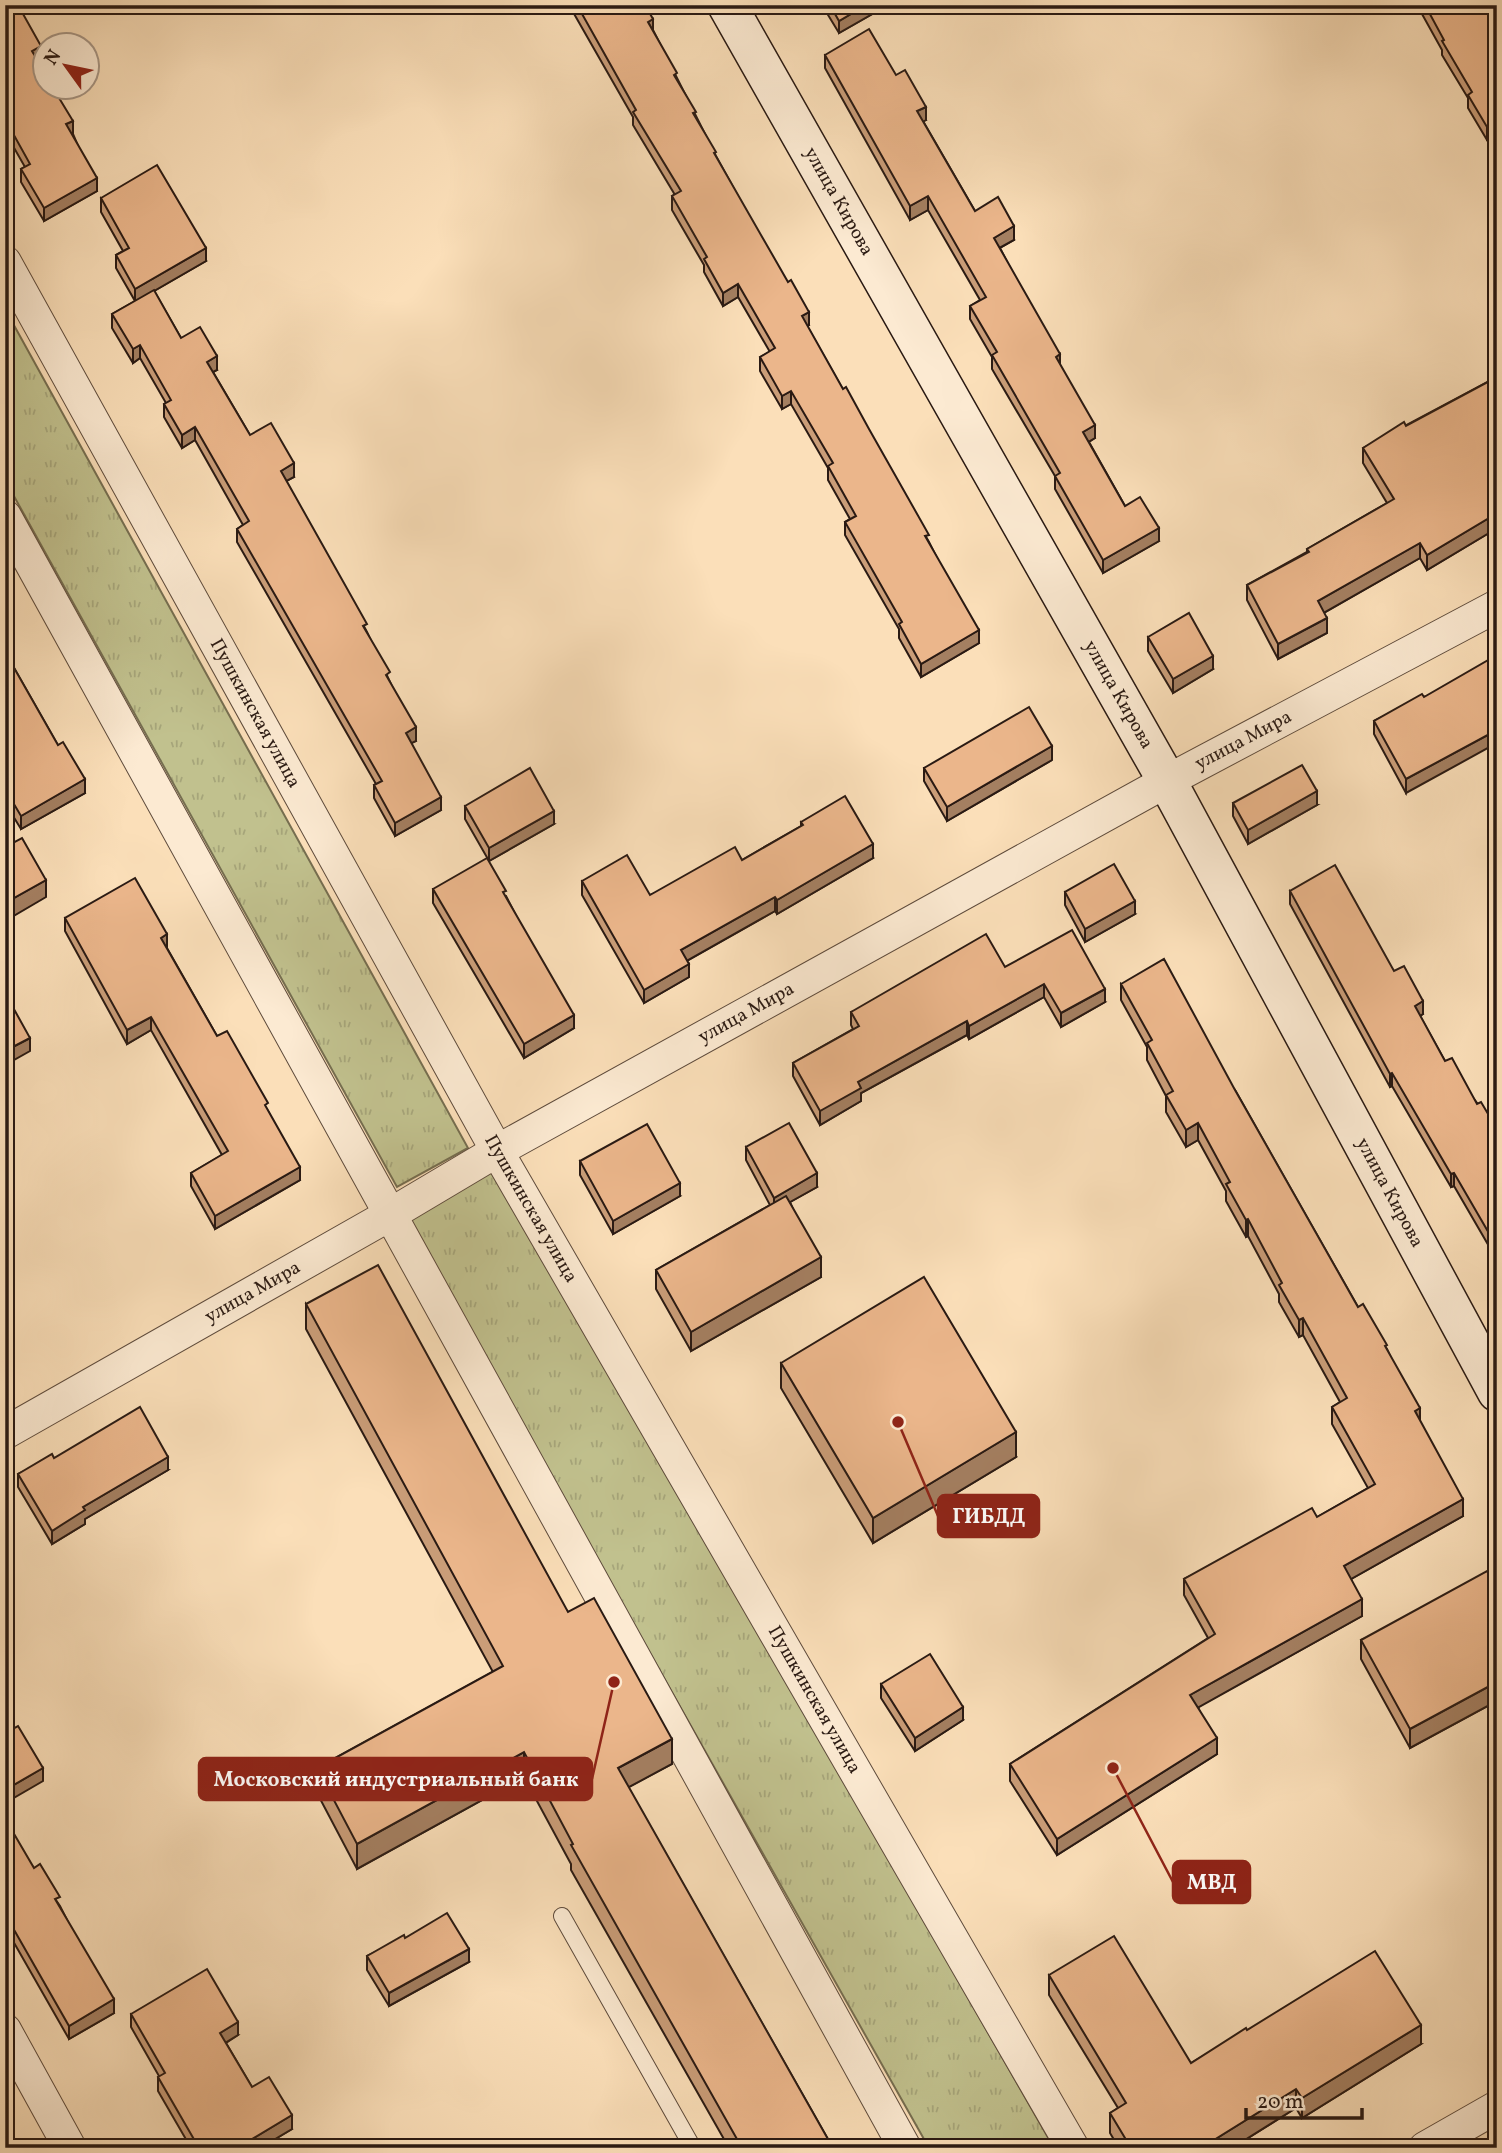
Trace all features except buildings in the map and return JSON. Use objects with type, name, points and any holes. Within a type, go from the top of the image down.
[{"type":"street","name":"улица Кирова","points":[[727,5],[1167,781],[1497,1392]]},
{"type":"street","name":"Пушкинская улица","points":[[5,262],[496,1151],[1073,2148]]},
{"type":"street","points":[[5,516],[905,2148]]},
{"type":"street","name":"улица Мира","points":[[5,1433],[391,1214],[496,1151],[1167,781],[1497,606]]},
{"type":"street","points":[[5,2030],[70,2148]]},
{"type":"street","points":[[1425,2148],[1497,2107]]},
{"type":"lane","points":[[562,1916],[693,2148]]},
{"type":"green space","points":[[5,309],[468,1148],[397,1187],[5,480]]},
{"type":"green space","points":[[493,1166],[1054,2148],[929,2148],[405,1219]]},
{"type":"place","name":"ГИБДД","points":[[898,1422]]},
{"type":"place","name":"Московский индустриальный банк","points":[[614,1682]]},
{"type":"place","name":"МВД","points":[[1113,1768]]}]
